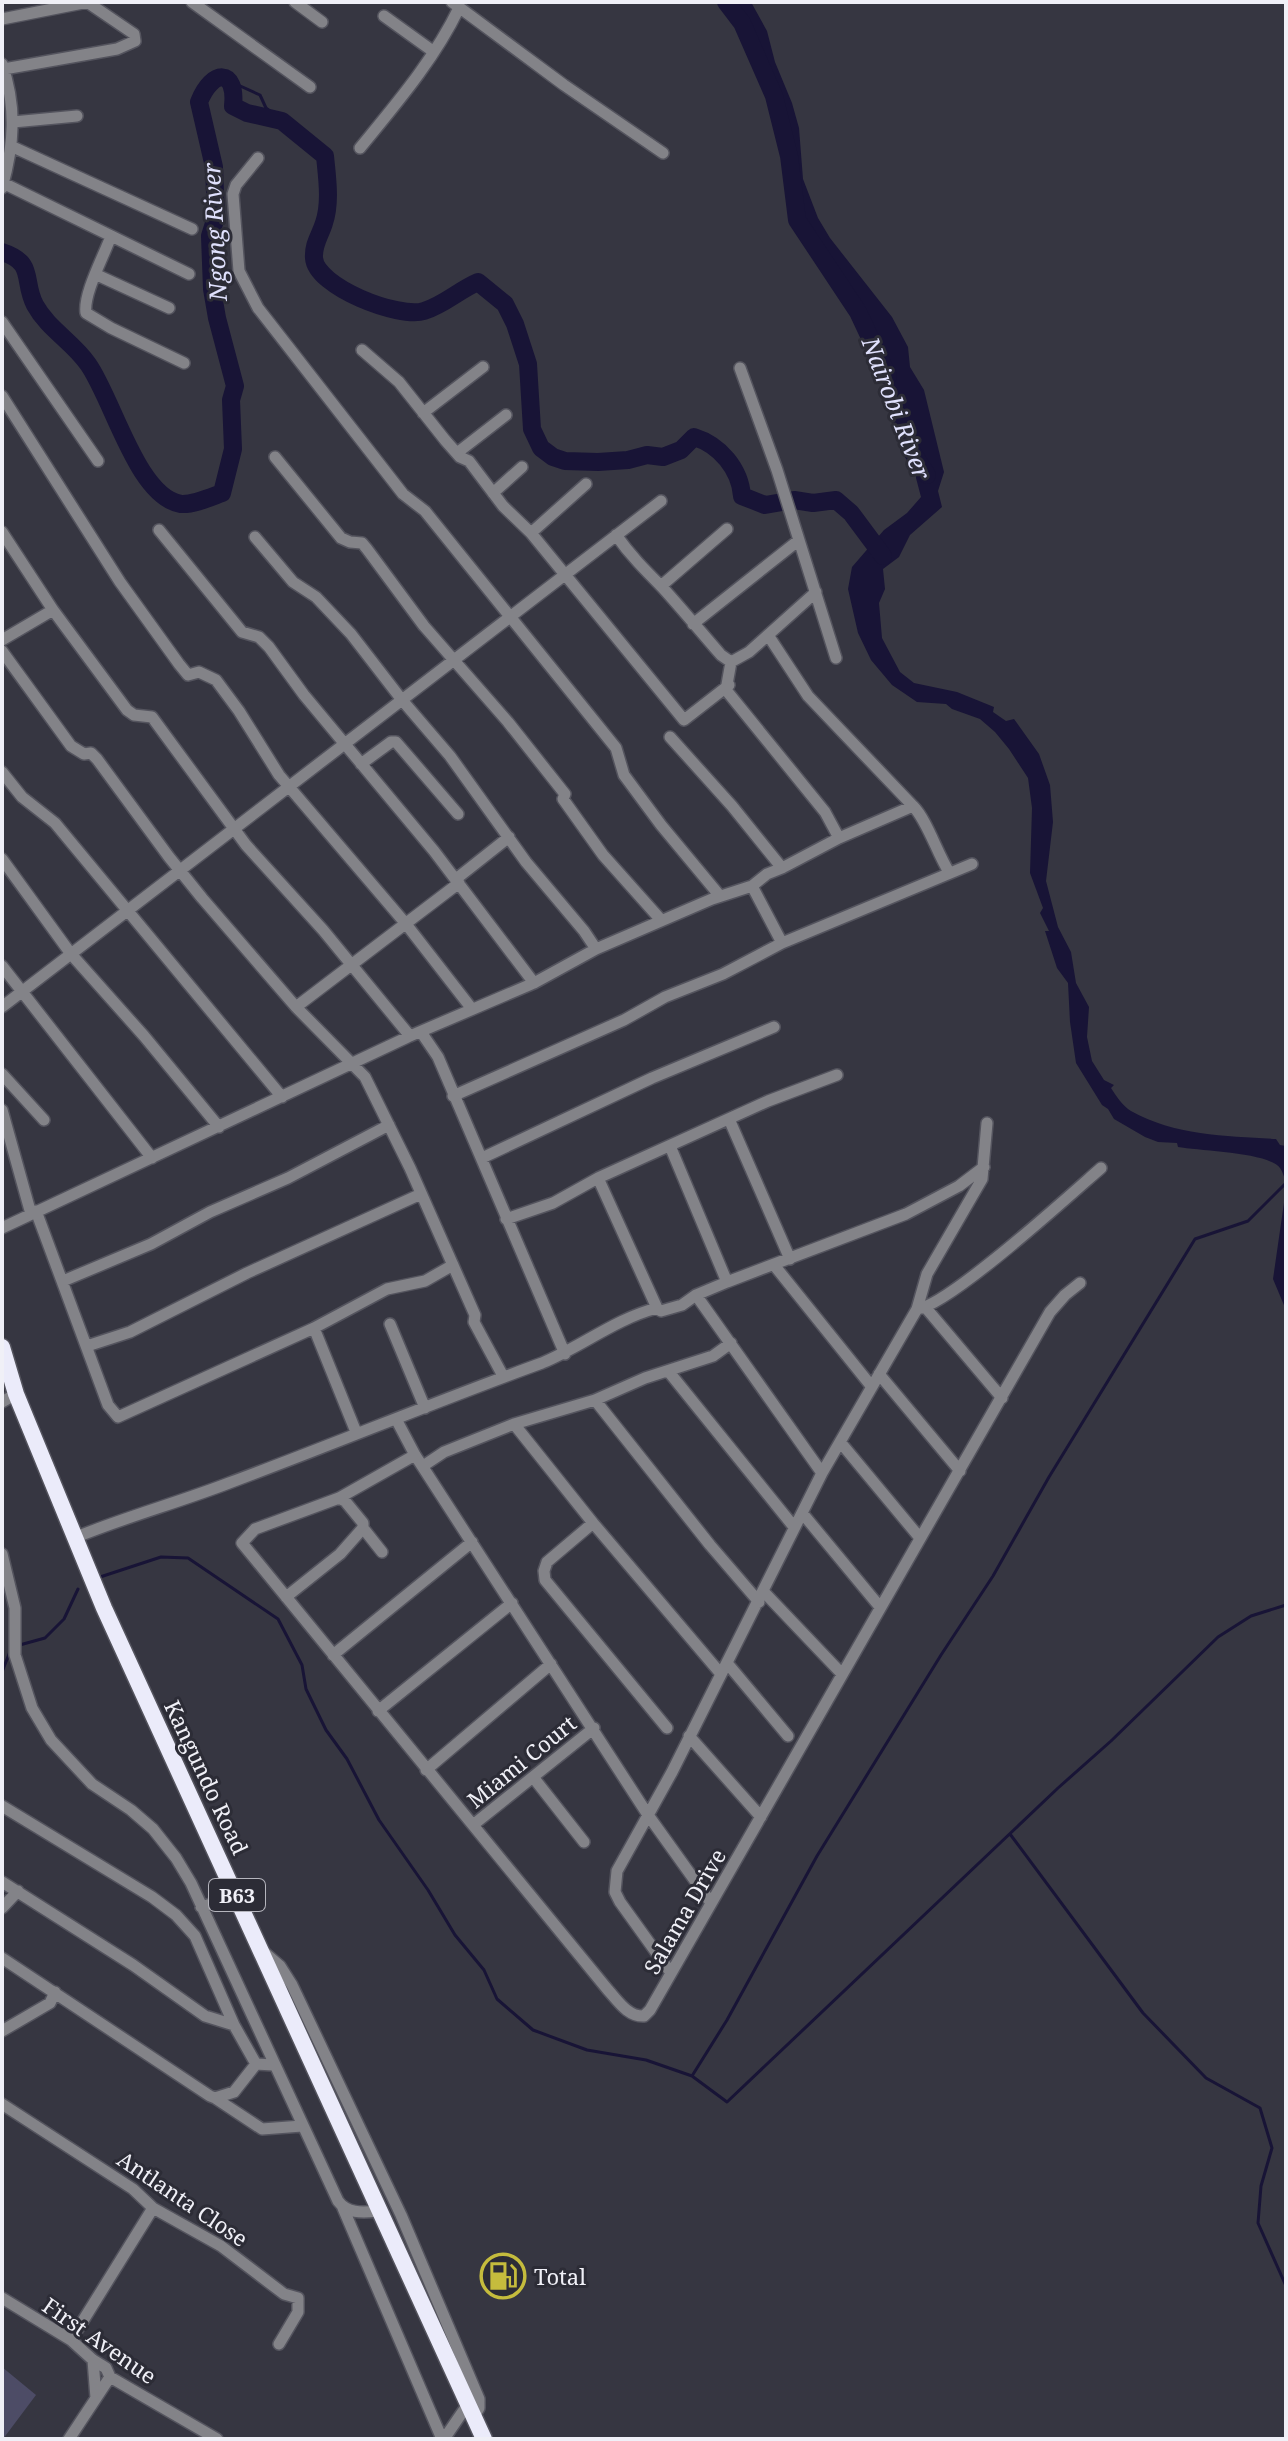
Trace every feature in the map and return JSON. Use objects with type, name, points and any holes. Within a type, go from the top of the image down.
[{"type":"highway","name":"Kangundo Road","points":[[2,1347],[9,1398],[484,2439]]},
{"type":"street","points":[[2,19],[87,2],[134,34],[135,41],[117,49],[3,67],[14,112],[13,147],[3,186],[189,274]]},
{"type":"street","points":[[192,2],[310,87]]},
{"type":"street","points":[[295,2],[322,22]]},
{"type":"street","points":[[360,148],[412,85],[434,52],[456,5],[663,153]]},
{"type":"street","points":[[384,16],[434,52]]},
{"type":"street","points":[[13,122],[77,116]]},
{"type":"street","points":[[13,147],[192,229]]},
{"type":"street","points":[[258,158],[236,185],[233,194],[239,271],[258,308],[403,494],[425,511],[616,748],[624,775],[720,896]]},
{"type":"street","points":[[111,236],[85,305],[86,313],[184,363]]},
{"type":"street","points":[[97,275],[169,308]]},
{"type":"street","points":[[2,322],[98,461]]},
{"type":"street","points":[[362,350],[399,382],[457,453],[469,461],[684,720],[729,685]]},
{"type":"street","points":[[423,413],[483,367]]},
{"type":"street","points":[[740,368],[777,470],[836,658]]},
{"type":"street","points":[[2,396],[54,482],[149,624],[188,675],[199,672],[216,680],[290,787],[406,924],[472,1009]]},
{"type":"street","points":[[457,453],[506,415]]},
{"type":"street","points":[[275,457],[341,538],[362,543],[454,663],[565,794],[563,799],[603,855],[661,920]]},
{"type":"street","points":[[493,493],[522,467]]},
{"type":"street","points":[[531,533],[586,484]]},
{"type":"street","points":[[2,1007],[346,746],[661,501]]},
{"type":"street","points":[[661,586],[727,529]]},
{"type":"street","points":[[159,530],[240,630],[259,637],[269,647],[304,695],[458,881],[534,983]]},
{"type":"street","points":[[2,532],[53,610],[127,710],[134,715],[152,717],[234,830],[350,965],[438,1057],[565,1354]]},
{"type":"street","points":[[616,535],[638,560],[641,568],[731,662]]},
{"type":"street","points":[[255,537],[293,582],[316,597],[351,634],[450,756],[596,949]]},
{"type":"street","points":[[693,624],[799,540]]},
{"type":"street","points":[[731,662],[749,652],[816,592]]},
{"type":"street","points":[[2,640],[53,610]]},
{"type":"street","points":[[768,635],[808,696],[921,815],[949,872]]},
{"type":"street","points":[[2,651],[71,746],[84,754],[91,753],[97,759],[180,871],[296,1007],[365,1077],[453,1265],[475,1315],[474,1322],[503,1376]]},
{"type":"street","points":[[731,662],[726,690],[825,812],[839,838]]},
{"type":"street","points":[[670,737],[782,868]]},
{"type":"street","points":[[361,764],[391,742],[396,742],[458,814]]},
{"type":"street","points":[[2,772],[22,797],[55,823],[282,1097]]},
{"type":"street","points":[[2,1228],[416,1034],[534,983],[596,949],[720,896],[752,886],[767,874],[839,838],[913,806]]},
{"type":"street","points":[[296,1007],[406,924],[509,837]]},
{"type":"street","points":[[2,859],[71,954],[219,1127]]},
{"type":"street","points":[[453,1096],[624,1020],[665,997],[723,974],[782,943],[972,864]]},
{"type":"street","points":[[752,886],[782,943]]},
{"type":"street","points":[[2,966],[152,1158]]},
{"type":"street","points":[[482,1158],[652,1078],[774,1027]]},
{"type":"street","points":[[2,1074],[44,1120]]},
{"type":"street","points":[[506,1219],[553,1203],[598,1178],[837,1075]]},
{"type":"street","points":[[2,1110],[34,1212],[108,1405],[118,1417],[314,1328],[387,1289],[425,1281],[453,1265]]},
{"type":"street","points":[[729,1119],[790,1259]]},
{"type":"street","points":[[671,1973],[620,1902],[615,1892],[617,1871],[724,1669],[822,1473],[879,1374],[922,1309],[927,1274],[982,1179],[987,1123]]},
{"type":"street","points":[[63,1281],[151,1244],[389,1125]]},
{"type":"street","points":[[670,1146],[727,1282]]},
{"type":"street","points":[[598,1178],[661,1311],[674,1308],[727,1282],[906,1214],[959,1186],[984,1167]]},
{"type":"street","points":[[922,1309],[957,1288],[1101,1168]]},
{"type":"street","points":[[87,1346],[130,1332],[247,1273],[421,1194]]},
{"type":"street","points":[[774,1265],[872,1387]]},
{"type":"street","name":"Salama Drive","points":[[339,1498],[255,1529],[242,1543],[624,2008],[636,2016],[644,2016],[1055,1304],[1080,1283]]},
{"type":"street","points":[[696,1295],[822,1473]]},
{"type":"street","points":[[74,1538],[119,1519],[225,1485],[565,1354],[609,1327],[657,1308]]},
{"type":"street","points":[[922,1309],[1002,1398]]},
{"type":"street","points":[[390,1324],[425,1408]]},
{"type":"street","points":[[314,1328],[356,1432]]},
{"type":"street","points":[[382,1552],[363,1528],[363,1523],[339,1498],[419,1460],[713,1356],[731,1343]]},
{"type":"street","points":[[669,1372],[794,1527]]},
{"type":"street","points":[[879,1374],[960,1471]]},
{"type":"street","points":[[595,1400],[691,1522],[761,1596],[842,1674]]},
{"type":"street","points":[[396,1419],[419,1460],[648,1815],[711,1903]]},
{"type":"street","points":[[514,1424],[593,1523],[788,1736]]},
{"type":"street","points":[[841,1443],[920,1538]]},
{"type":"street","points":[[803,1514],[880,1607]]},
{"type":"street","points":[[593,1523],[547,1562],[545,1580],[667,1728]]},
{"type":"street","points":[[286,1597],[340,1554],[363,1528]]},
{"type":"street","points":[[333,1655],[472,1542]]},
{"type":"street","points":[[2,1554],[15,1608],[15,1655],[27,1698],[51,1740],[92,1784],[153,1829],[176,1858],[343,2208],[443,2439],[471,2410],[479,2408],[479,2399],[394,2200],[292,1985],[280,1966],[262,1951]]},
{"type":"street","points":[[378,1711],[512,1603]]},
{"type":"street","points":[[2,1616],[15,1608]]},
{"type":"street","points":[[426,1770],[551,1664]]},
{"type":"street","name":"Miami Court","points":[[473,1825],[594,1728]]},
{"type":"street","points":[[689,1736],[761,1817]]},
{"type":"street","points":[[533,1777],[584,1842]]},
{"type":"street","points":[[2,1806],[152,1897],[176,1915],[195,1936],[234,2025],[256,2064]]},
{"type":"street","points":[[2,1882],[133,1965],[205,2016],[234,2025]]},
{"type":"street","points":[[2,1908],[18,1891]]},
{"type":"street","points":[[201,1907],[238,1896]]},
{"type":"street","points":[[2,1958],[262,2129],[302,2126]]},
{"type":"street","points":[[2,2031],[50,2003],[55,1992]]},
{"type":"street","points":[[256,2064],[273,2065]]},
{"type":"street","points":[[215,2098],[234,2092],[256,2064]]},
{"type":"street","name":"Antlanta Close","points":[[2,2104],[133,2189],[153,2208],[221,2246],[284,2294],[298,2298],[298,2312],[279,2344]]},
{"type":"street","points":[[71,2340],[153,2208]]},
{"type":"street","points":[[343,2208],[358,2213],[381,2211]]},
{"type":"street","name":"First Avenue","points":[[2,2298],[71,2340],[106,2368],[110,2377],[211,2437]]},
{"type":"street","points":[[93,2360],[96,2398]]},
{"type":"street","points":[[69,2439],[110,2377]]},
{"type":"shaded area","points":[[2,2367],[36,2395],[3,2439],[2,2439]]},
{"type":"water","points":[[731,2],[751,2],[767,31],[799,128],[803,179],[818,218],[892,317],[908,347],[910,367],[924,390],[944,472],[938,491],[942,507],[910,535],[899,557],[883,569],[885,589],[879,603],[882,638],[900,672],[914,683],[957,692],[994,707],[993,712],[1006,721],[1014,719],[1039,754],[1050,785],[1053,822],[1046,881],[1058,927],[1071,952],[1076,983],[1089,1007],[1087,1037],[1092,1061],[1104,1080],[1114,1085],[1111,1088],[1128,1109],[1166,1126],[1202,1133],[1276,1139],[1280,1145],[1286,1146],[1286,1180],[1280,1168],[1262,1159],[1178,1147],[1177,1143],[1158,1142],[1145,1137],[1114,1119],[1102,1105],[1076,1063],[1068,983],[1057,968],[1045,931],[1049,931],[1040,913],[1043,908],[1030,873],[1032,808],[1028,778],[1009,749],[980,719],[946,704],[917,702],[892,685],[871,660],[858,633],[848,589],[852,567],[884,530],[907,513],[921,497],[916,478],[915,452],[889,395],[867,324],[851,303],[850,289],[818,250],[795,203],[788,175],[788,149],[782,116],[771,77]]},
{"type":"water","points":[[1286,1189],[1286,1310],[1273,1279]]},
{"type":"waterway","name":"Nairobi River","points":[[726,2],[742,23],[774,96],[789,156],[797,220],[858,312],[888,376]]},
{"type":"waterway","name":"Ngong River","points":[[2,252],[20,261],[40,314],[88,364],[127,444],[151,484],[165,497],[181,504],[222,493],[233,449],[231,400],[235,386],[212,289],[210,236],[216,217],[214,167],[199,102],[210,83],[222,77],[231,85],[233,106],[247,113],[282,121],[325,156],[327,207],[314,258],[318,269],[329,280],[360,298],[397,310],[424,311],[478,282],[505,304],[528,364],[532,429],[541,448],[553,457],[565,461],[598,462],[647,455],[663,457],[681,450],[694,437],[712,446],[727,459],[737,477],[742,496],[765,505],[794,500],[813,503],[836,500],[851,513],[883,556]]},
{"type":"waterway","points":[[227,80],[260,95],[266,108],[282,121]]},
{"type":"waterway","name":"Nairobi River","points":[[896,404],[909,447],[927,475]]},
{"type":"waterway","points":[[692,2076],[727,2020],[817,1856],[993,1576],[1049,1477],[1195,1239],[1248,1221],[1286,1183]]},
{"type":"waterway","points":[[97,1578],[161,1557],[188,1558],[278,1619],[302,1665],[306,1689],[326,1730],[347,1759],[379,1820],[455,1935],[484,1970],[497,1999],[533,2030],[587,2050],[646,2060],[692,2076],[727,2102],[1218,1637],[1251,1616],[1286,1605]]},
{"type":"waterway","points":[[16,1646],[45,1638],[64,1619],[78,1589]]},
{"type":"waterway","points":[[2,1672],[11,1649]]},
{"type":"waterway","points":[[1010,1834],[1143,2013],[1206,2078],[1260,2108],[1272,2148],[1261,2186],[1258,2223],[1286,2286]]},
{"type":"place","name":"Total","points":[[503,2276]]}]
